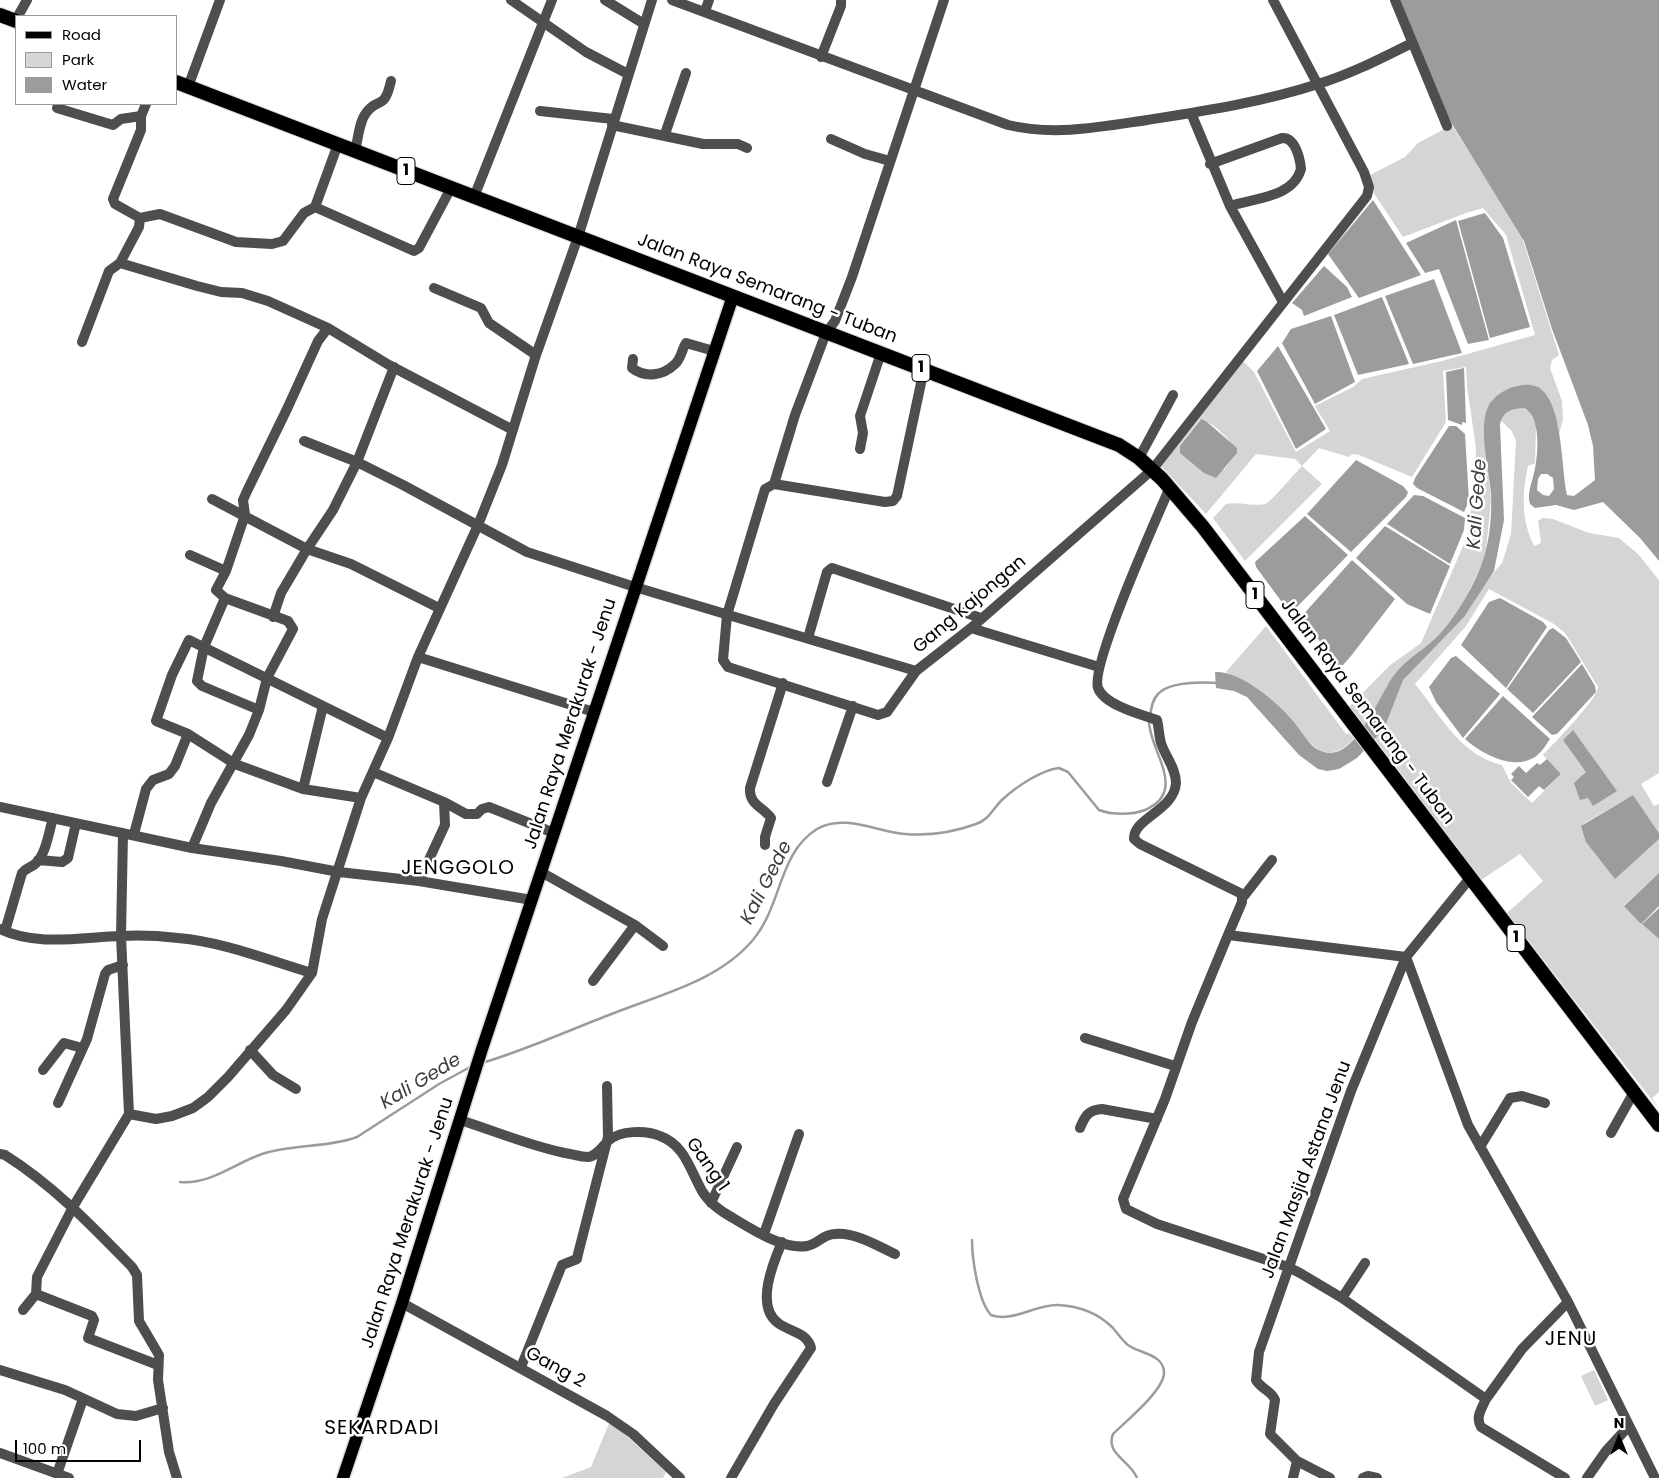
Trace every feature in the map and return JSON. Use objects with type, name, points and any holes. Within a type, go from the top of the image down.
[{"type":"highway","points":[[0,15],[15,21]]},
{"type":"highway","name":"Jalan Raya Semarang - Tuban","points":[[182,85],[1119,445],[1139,458],[1170,487],[1374,750],[1659,1124]]},
{"type":"main road","name":"Jalan Raya Merakurak - Jenu","points":[[343,1478],[402,1302],[482,1049],[732,296]]},
{"type":"street","points":[[19,15],[27,0]]},
{"type":"street","points":[[182,85],[220,0]]},
{"type":"street","points":[[510,0],[586,52],[628,74]]},
{"type":"street","points":[[474,197],[516,96],[542,22],[552,0]]},
{"type":"street","points":[[605,0],[644,24]]},
{"type":"street","points":[[129,1114],[156,1119],[184,1113],[193,1108],[228,1077],[286,1010],[312,973],[322,919],[339,872],[346,838],[361,798],[388,738],[418,657],[478,525],[502,465],[536,355],[578,237],[652,0]]},
{"type":"street","points":[[672,0],[913,92],[1008,125],[1037,130],[1081,130],[1190,113],[1265,98],[1318,84],[1370,64],[1412,43]]},
{"type":"street","points":[[705,11],[709,0]]},
{"type":"street","points":[[821,57],[842,6],[842,0]]},
{"type":"street","points":[[774,484],[790,429],[826,333],[838,314],[852,277],[944,0]]},
{"type":"street","name":"Gang Kajongan","points":[[304,441],[356,462],[527,552],[636,588],[916,671],[971,628],[1152,470],[1364,201],[1368,192],[1364,172],[1273,0]]},
{"type":"street","points":[[1395,0],[1448,126]]},
{"type":"street","points":[[665,134],[686,73]]},
{"type":"street","points":[[355,151],[364,116],[371,108],[382,104],[388,98],[391,81]]},
{"type":"street","points":[[146,105],[141,116],[141,130],[113,199],[114,204],[140,218],[160,214],[236,242],[272,244],[283,241],[304,213],[315,207],[338,144]]},
{"type":"street","points":[[57,108],[113,125],[121,119],[141,116]]},
{"type":"street","points":[[540,111],[613,122],[652,135],[665,134],[703,144],[738,144],[747,148]]},
{"type":"street","points":[[1190,113],[1210,164],[1230,206],[1283,302]]},
{"type":"street","points":[[1210,164],[1282,138],[1292,141],[1301,169],[1295,182],[1271,196],[1230,206]]},
{"type":"street","points":[[831,139],[865,154],[890,161]]},
{"type":"street","points":[[315,207],[417,250],[450,188]]},
{"type":"street","points":[[82,342],[109,271],[120,263],[139,227],[140,218]]},
{"type":"street","points":[[120,263],[222,292],[242,293],[268,301],[328,328],[394,368],[513,430]]},
{"type":"street","points":[[434,288],[481,308],[489,323],[536,355]]},
{"type":"street","points":[[192,848],[212,803],[235,764],[259,710],[267,678],[293,629],[288,621],[225,598],[216,590],[226,571],[245,515],[243,500],[248,488],[318,341],[328,328]]},
{"type":"street","points":[[632,359],[632,368],[642,374],[652,375],[677,363],[686,343],[714,351]]},
{"type":"street","points":[[860,449],[864,433],[860,416],[881,353]]},
{"type":"street","points":[[273,617],[284,587],[333,510],[356,462],[394,368]]},
{"type":"street","points":[[916,671],[887,712],[878,714],[725,664],[723,660],[726,615],[765,488],[774,484],[886,502],[893,501],[897,496],[924,369]]},
{"type":"street","points":[[1139,458],[1173,395]]},
{"type":"street","points":[[1170,487],[1140,556],[1099,667],[1097,681],[1102,694],[1144,717],[1156,720],[1161,743],[1174,772],[1175,788],[1170,799],[1161,810],[1135,830],[1134,838],[1140,844],[1244,896]]},
{"type":"street","points":[[212,499],[307,549],[351,564],[439,608]]},
{"type":"street","points":[[190,556],[226,571]]},
{"type":"street","points":[[808,638],[827,572],[832,568],[840,569],[981,618]]},
{"type":"street","points":[[225,598],[204,646],[196,677],[198,684],[259,710]]},
{"type":"street","points":[[971,628],[1099,667]]},
{"type":"street","points":[[361,798],[303,789],[235,764],[188,734],[156,721],[172,675],[189,640],[388,738]]},
{"type":"street","points":[[418,657],[594,712]]},
{"type":"street","points":[[765,845],[765,837],[771,818],[753,803],[749,796],[783,683]]},
{"type":"street","points":[[303,789],[323,706]]},
{"type":"street","points":[[827,782],[853,706]]},
{"type":"street","points":[[134,834],[146,789],[153,780],[169,774],[175,766],[188,734]]},
{"type":"street","points":[[373,772],[444,802],[466,814],[477,814],[482,809],[489,808],[554,833]]},
{"type":"street","points":[[419,881],[445,825],[444,802]]},
{"type":"street","points":[[0,807],[134,834],[192,848],[281,861],[339,872],[419,881],[532,900]]},
{"type":"street","points":[[53,818],[38,860],[22,873],[3,930],[39,939],[76,940],[122,936],[196,940],[312,973]]},
{"type":"street","points":[[38,860],[62,862],[68,858],[76,823]]},
{"type":"street","points":[[24,1310],[36,1294],[37,1277],[73,1207],[110,1142],[129,1114],[122,936],[123,833]]},
{"type":"street","points":[[1272,860],[1244,896],[1175,1066],[1157,1119],[1123,1199],[1126,1209],[1157,1224],[1288,1267],[1342,1298],[1486,1399]]},
{"type":"street","points":[[541,872],[634,925],[663,946]]},
{"type":"street","name":"Jalan Masjid Astana Jenu","points":[[1297,1461],[1270,1434],[1275,1400],[1256,1380],[1259,1352],[1276,1309],[1288,1267],[1351,1091],[1406,957],[1470,878]]},
{"type":"street","points":[[593,981],[634,925]]},
{"type":"street","points":[[1228,935],[1406,957],[1461,1110],[1568,1302],[1608,1380],[1628,1427],[1655,1478]]},
{"type":"street","points":[[58,1103],[82,1048],[105,974],[108,970],[123,965]]},
{"type":"street","points":[[1085,1038],[1175,1066]]},
{"type":"street","points":[[44,1070],[64,1043],[82,1048]]},
{"type":"street","points":[[250,1050],[273,1075],[296,1089]]},
{"type":"street","points":[[521,1367],[562,1265],[577,1259],[609,1133],[607,1086]]},
{"type":"street","points":[[1611,1133],[1634,1092]]},
{"type":"street","points":[[1480,1147],[1510,1098],[1522,1096],[1545,1103]]},
{"type":"street","points":[[1080,1128],[1089,1112],[1093,1110],[1102,1109],[1157,1119]]},
{"type":"street","name":"Gang 1","points":[[460,1120],[540,1147],[576,1156],[592,1155],[610,1140],[626,1134],[644,1132],[660,1136],[682,1152],[702,1191],[711,1203],[732,1218],[782,1242],[807,1246],[824,1236],[836,1233],[859,1238],[895,1254]]},
{"type":"street","points":[[764,1234],[798,1134]]},
{"type":"street","points":[[711,1203],[737,1147]]},
{"type":"street","points":[[0,1154],[5,1154],[42,1179],[73,1207],[138,1275],[139,1322],[157,1350],[158,1380],[168,1449],[177,1478]]},
{"type":"street","points":[[731,1478],[774,1404],[811,1348],[806,1338],[778,1323],[770,1311],[768,1280],[782,1242]]},
{"type":"street","points":[[1342,1298],[1365,1263]]},
{"type":"street","points":[[36,1294],[92,1316],[94,1320],[88,1338],[158,1365]]},
{"type":"street","name":"Gang 2","points":[[402,1302],[614,1420],[633,1434],[680,1478]]},
{"type":"street","points":[[1565,1478],[1481,1426],[1478,1422],[1478,1415],[1486,1399],[1522,1349],[1568,1302]]},
{"type":"street","points":[[0,1370],[65,1390],[117,1414],[136,1416],[163,1408]]},
{"type":"street","points":[[57,1474],[83,1399]]},
{"type":"street","points":[[1586,1478],[1628,1427]]},
{"type":"street","points":[[0,1453],[69,1478]]},
{"type":"street","points":[[1293,1478],[1297,1461],[1330,1478]]},
{"type":"street","points":[[1363,1478],[1368,1476],[1377,1478]]},
{"type":"green space","points":[[1452,125],[1521,234],[1559,355],[1552,360],[1550,368],[1562,401],[1563,420],[1559,434],[1556,419],[1545,396],[1538,389],[1529,385],[1518,385],[1506,390],[1492,400],[1485,436],[1491,500],[1486,550],[1483,562],[1459,611],[1469,610],[1483,585],[1502,563],[1511,534],[1516,440],[1511,430],[1500,420],[1509,412],[1517,409],[1529,411],[1536,425],[1535,463],[1528,466],[1524,496],[1527,526],[1534,546],[1541,543],[1538,521],[1542,518],[1553,519],[1589,533],[1619,538],[1638,554],[1659,580],[1659,773],[1641,784],[1654,806],[1659,804],[1659,833],[1633,795],[1583,824],[1615,878],[1659,839],[1659,873],[1624,905],[1641,923],[1659,906],[1642,924],[1659,939],[1659,1092],[1652,1098],[1659,1109],[1507,913],[1543,881],[1520,854],[1481,880],[1375,739],[1384,729],[1395,674],[1364,726],[1349,707],[1389,666],[1421,643],[1467,537],[1474,490],[1476,448],[1466,367],[1443,371],[1446,422],[1412,477],[1359,455],[1352,454],[1349,457],[1319,448],[1302,466],[1295,459],[1256,454],[1206,514],[1160,465],[1242,360],[1254,372],[1296,452],[1330,431],[1315,406],[1353,387],[1362,379],[1442,361],[1535,335],[1506,235],[1483,208],[1403,237],[1373,192],[1370,175],[1405,157],[1418,143]],"holes":[[[1200,419],[1210,423],[1221,432],[1237,452],[1224,470],[1180,446]],[[1489,589],[1554,624],[1565,633],[1598,687],[1583,711],[1543,755],[1561,774],[1532,803],[1511,783],[1502,765],[1474,753],[1452,733],[1415,684],[1466,626]]]},
{"type":"green space","points":[[1302,466],[1322,484],[1245,561],[1213,518],[1226,504],[1265,504]]},
{"type":"green space","points":[[1266,626],[1346,734],[1349,733],[1354,738],[1343,748],[1334,752],[1319,750],[1226,672]]},
{"type":"green space","points":[[1594,1370],[1608,1400],[1595,1406],[1581,1376]]},
{"type":"green space","points":[[610,1421],[666,1472],[663,1478],[562,1478],[591,1467]]},
{"type":"water","points":[[1400,0],[1659,0],[1659,561],[1640,538],[1603,502],[1574,510],[1556,505],[1535,508],[1530,504],[1529,493],[1535,470],[1537,451],[1535,422],[1526,409],[1509,411],[1501,420],[1500,425],[1504,520],[1494,571],[1464,617],[1403,680],[1384,729],[1357,758],[1339,769],[1327,771],[1318,769],[1299,755],[1247,697],[1234,691],[1216,688],[1215,672],[1236,677],[1258,689],[1286,713],[1316,749],[1330,753],[1344,748],[1353,741],[1368,720],[1397,672],[1407,661],[1436,638],[1450,622],[1481,567],[1488,542],[1491,509],[1484,426],[1488,407],[1496,396],[1517,386],[1530,385],[1540,388],[1549,399],[1558,424],[1567,495],[1574,496],[1595,480],[1593,446],[1588,425],[1552,329],[1524,241],[1449,119]],"holes":[[[1541,474],[1547,474],[1553,478],[1554,489],[1549,496],[1543,495],[1537,490],[1538,479]]]},
{"type":"water","points":[[1373,200],[1421,275],[1359,298],[1328,254]]},
{"type":"water","points":[[1485,213],[1503,238],[1530,327],[1490,338],[1458,221]]},
{"type":"water","points":[[1456,220],[1489,340],[1468,344],[1439,269],[1425,273],[1406,243]]},
{"type":"water","points":[[1324,266],[1347,287],[1352,297],[1304,316],[1302,310],[1292,303]]},
{"type":"water","points":[[1434,279],[1462,353],[1413,364],[1385,296]]},
{"type":"water","points":[[1382,297],[1409,364],[1358,375],[1334,315]]},
{"type":"water","points":[[1331,316],[1355,382],[1315,404],[1282,343],[1291,329]]},
{"type":"water","points":[[1278,346],[1326,429],[1296,449],[1257,371]]},
{"type":"water","points":[[1464,368],[1466,423],[1462,422],[1462,425],[1448,420],[1446,372]]},
{"type":"water","points":[[1201,419],[1206,421],[1237,448],[1237,453],[1216,478],[1204,473],[1180,453],[1180,446]]},
{"type":"water","points":[[1449,426],[1456,426],[1465,434],[1469,501],[1464,512],[1417,488],[1413,484]]},
{"type":"water","points":[[1356,460],[1403,486],[1408,492],[1406,497],[1351,552],[1307,514]]},
{"type":"water","points":[[1414,495],[1423,496],[1465,518],[1464,530],[1450,564],[1387,524]]},
{"type":"water","points":[[1305,516],[1348,555],[1292,612],[1287,609],[1256,567],[1255,562]]},
{"type":"water","points":[[1385,526],[1450,566],[1430,614],[1407,604],[1356,558]]},
{"type":"water","points":[[1352,560],[1395,599],[1351,656],[1343,665],[1339,666],[1301,617]]},
{"type":"water","points":[[1500,598],[1543,622],[1547,627],[1506,688],[1461,645],[1489,602]]},
{"type":"water","points":[[1553,628],[1566,638],[1581,662],[1533,713],[1507,689],[1549,630]]},
{"type":"water","points":[[1456,656],[1500,694],[1463,738],[1436,702],[1429,687],[1451,658]]},
{"type":"water","points":[[1582,664],[1595,686],[1596,692],[1557,734],[1552,735],[1532,717]]},
{"type":"water","points":[[1503,696],[1550,739],[1535,757],[1526,761],[1517,762],[1498,759],[1480,750],[1465,739]]},
{"type":"water","points":[[1573,730],[1617,791],[1593,806],[1588,798],[1580,800],[1574,783],[1586,772],[1563,740]]},
{"type":"water","points":[[1547,759],[1561,774],[1544,790],[1539,786],[1528,797],[1511,780],[1514,777],[1511,774],[1519,766],[1526,773],[1537,763],[1540,765]]},
{"type":"water","points":[[1633,795],[1659,833],[1659,839],[1615,879],[1586,842],[1581,826]]},
{"type":"water","points":[[1659,873],[1659,906],[1641,924],[1624,906]]},
{"type":"water","points":[[1659,908],[1659,939],[1642,924]]},
{"type":"waterway","name":"Kali Gede","points":[[1150,716],[1154,699],[1163,690],[1187,683],[1219,683]]},
{"type":"waterway","name":"Kali Gede","points":[[482,1063],[667,994],[722,967],[738,955],[752,941],[762,927],[787,866],[804,839],[817,829],[827,825],[849,823],[905,834],[932,834],[959,829],[984,820],[1003,799],[1029,780],[1044,772],[1059,768],[1068,772],[1099,810],[1122,814],[1145,810],[1158,802],[1164,792],[1166,781],[1149,721]]},
{"type":"waterway","name":"Kali Gede","points":[[180,1182],[191,1182],[212,1177],[262,1154],[334,1143],[357,1137],[439,1084],[472,1066]]},
{"type":"waterway","points":[[972,1240],[979,1290],[991,1315],[1007,1317],[1050,1305],[1081,1309],[1101,1318],[1128,1345],[1151,1355],[1160,1362],[1164,1374],[1162,1381],[1143,1406],[1113,1434],[1111,1441],[1115,1452],[1130,1467],[1137,1478]]},
{"type":"district","name":"JENGGOLO","points":[[458,869]]},
{"type":"district","name":"JENU","points":[[1571,1340]]},
{"type":"district","name":"SEKARDADI","points":[[382,1429]]}]
